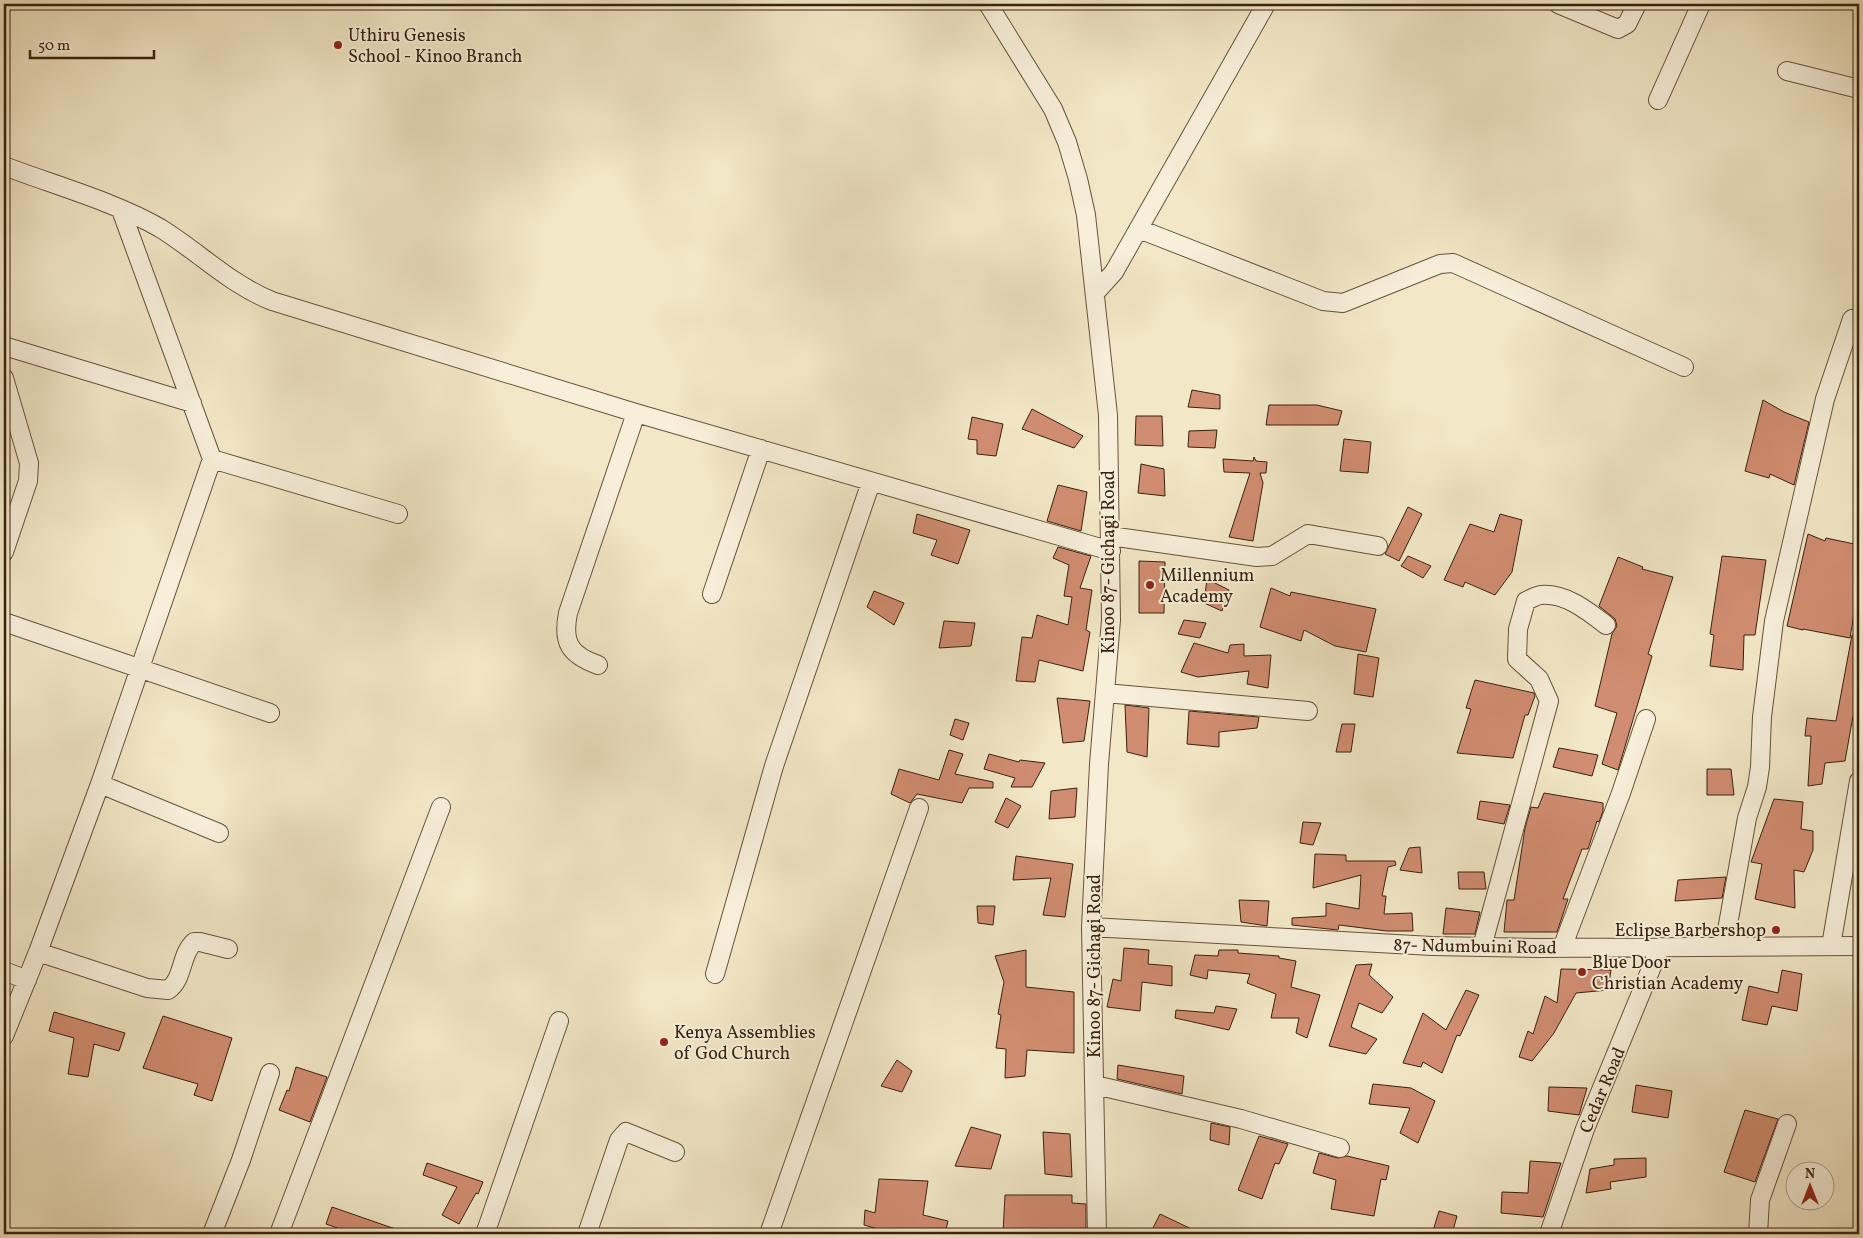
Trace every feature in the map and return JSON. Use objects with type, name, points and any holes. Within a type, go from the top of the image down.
[{"type":"street","name":"Kinoo 87- Gichagi Road","points":[[988,4],[1037,79],[1053,109],[1067,142],[1086,215],[1108,416],[1112,620],[1099,764],[1091,927],[1097,1234]]},
{"type":"street","points":[[1095,293],[1114,272],[1266,4]]},
{"type":"street","points":[[1558,4],[1618,29],[1627,24],[1637,4]]},
{"type":"street","points":[[1658,100],[1701,4]]},
{"type":"street","points":[[1787,71],[1859,90]]},
{"type":"street","points":[[4,166],[121,210],[162,230],[234,283],[272,301],[636,413],[871,482],[1110,543],[1257,557],[1272,556],[1308,534],[1378,546]]},
{"type":"street","points":[[4,1036],[38,952],[100,784],[212,459],[121,210]]},
{"type":"street","points":[[1139,229],[1323,301],[1333,303],[1343,303],[1359,298],[1440,264],[1453,263],[1684,367]]},
{"type":"street","points":[[1724,946],[1746,818],[1759,774],[1762,717],[1774,621],[1825,399],[1852,319]]},
{"type":"street","points":[[4,346],[192,403]]},
{"type":"street","points":[[4,378],[29,463],[28,481],[4,552]]},
{"type":"street","points":[[598,665],[586,661],[572,649],[566,640],[565,628],[568,613],[636,413]]},
{"type":"street","points":[[712,594],[761,449]]},
{"type":"street","points":[[212,459],[398,514]]},
{"type":"street","points":[[715,974],[774,766],[871,482]]},
{"type":"street","points":[[1482,947],[1550,701],[1539,678],[1517,659],[1518,629],[1526,600],[1541,594],[1565,599],[1584,608],[1606,625]]},
{"type":"street","points":[[4,622],[270,713]]},
{"type":"street","points":[[1105,693],[1308,712]]},
{"type":"street","points":[[1562,948],[1621,793],[1646,720]]},
{"type":"street","points":[[1831,946],[1859,781]]},
{"type":"street","points":[[100,784],[219,833]]},
{"type":"street","points":[[279,1234],[441,807]]},
{"type":"street","points":[[769,1234],[919,808]]},
{"type":"street","name":"87- Ndumbuini Road","points":[[1091,927],[1482,947],[1859,946]]},
{"type":"street","points":[[38,952],[147,988],[168,990],[177,980],[187,951],[194,942],[228,949]]},
{"type":"street","name":"Cedar Road","points":[[1549,1234],[1585,1128],[1660,947]]},
{"type":"street","points":[[4,971],[27,980]]},
{"type":"street","points":[[485,1234],[558,1022]]},
{"type":"street","points":[[212,1234],[241,1160],[270,1073]]},
{"type":"street","points":[[1095,1085],[1232,1117],[1340,1148]]},
{"type":"street","points":[[1758,1234],[1760,1200],[1787,1124]]},
{"type":"street","points":[[587,1234],[619,1140],[626,1132],[675,1152]]},
{"type":"building","points":[[1192,390],[1220,395],[1220,409],[1188,407]]},
{"type":"building","points":[[1763,400],[1784,412],[1809,422],[1794,485],[1770,474],[1769,478],[1745,471]]},
{"type":"building","points":[[1269,405],[1317,405],[1342,411],[1338,425],[1266,425]]},
{"type":"building","points":[[1032,409],[1083,436],[1074,448],[1022,429]]},
{"type":"building","points":[[1136,416],[1162,416],[1163,446],[1135,445]]},
{"type":"building","points":[[972,417],[1003,424],[996,456],[977,454],[977,440],[968,439]]},
{"type":"building","points":[[1217,430],[1215,448],[1188,447],[1189,431]]},
{"type":"building","points":[[1344,439],[1371,442],[1368,473],[1340,471]]},
{"type":"building","points":[[1254,457],[1256,461],[1267,462],[1266,473],[1260,473],[1263,483],[1253,541],[1229,537],[1250,473],[1224,472],[1223,459],[1253,461]]},
{"type":"building","points":[[1141,464],[1164,469],[1165,496],[1138,493]]},
{"type":"building","points":[[1058,485],[1087,492],[1081,531],[1047,521]]},
{"type":"building","points":[[1408,507],[1422,514],[1399,561],[1385,554]]},
{"type":"building","points":[[917,514],[970,530],[958,564],[931,555],[937,540],[913,533]]},
{"type":"building","points":[[1500,514],[1522,520],[1512,572],[1495,595],[1465,582],[1463,587],[1444,580],[1470,524],[1494,532]]},
{"type":"building","points":[[1808,534],[1825,541],[1826,538],[1859,545],[1859,595],[1857,595],[1850,638],[1787,626]]},
{"type":"building","points":[[1058,547],[1091,556],[1080,588],[1092,590],[1086,630],[1090,632],[1083,671],[1039,660],[1035,682],[1016,681],[1022,637],[1032,638],[1037,615],[1068,625],[1072,597],[1064,596],[1069,565],[1053,558]]},
{"type":"building","points":[[1408,556],[1431,566],[1423,578],[1401,566]]},
{"type":"building","points":[[1722,556],[1766,560],[1755,635],[1744,635],[1743,670],[1710,666],[1714,635],[1710,634]]},
{"type":"building","points":[[1618,557],[1643,567],[1642,569],[1673,577],[1648,654],[1652,656],[1618,770],[1602,764],[1617,713],[1595,706],[1612,634],[1617,626],[1615,619],[1599,606]]},
{"type":"building","points":[[1139,561],[1165,562],[1164,613],[1139,613]]},
{"type":"building","points":[[1207,579],[1229,590],[1222,611],[1204,603]]},
{"type":"building","points":[[1271,588],[1290,596],[1291,592],[1376,609],[1366,652],[1335,646],[1304,630],[1301,641],[1260,627]]},
{"type":"building","points":[[874,591],[904,603],[894,625],[867,607]]},
{"type":"building","points":[[1184,620],[1206,623],[1200,638],[1178,634]]},
{"type":"building","points":[[944,621],[975,623],[971,646],[939,648]]},
{"type":"building","points":[[1852,635],[1859,635],[1859,717],[1853,716],[1845,761],[1825,763],[1822,784],[1808,786],[1811,736],[1805,736],[1807,718],[1836,721]]},
{"type":"building","points":[[1194,643],[1228,653],[1230,645],[1244,644],[1244,656],[1271,655],[1268,688],[1247,684],[1249,671],[1198,677],[1181,672]]},
{"type":"building","points":[[1358,654],[1379,658],[1373,697],[1354,694]]},
{"type":"building","points":[[1475,680],[1534,693],[1535,696],[1528,715],[1525,715],[1513,758],[1457,753],[1471,709],[1466,708]]},
{"type":"building","points":[[1057,698],[1090,701],[1084,741],[1063,743]]},
{"type":"building","points":[[1125,705],[1149,708],[1147,757],[1127,752]]},
{"type":"building","points":[[1189,711],[1259,717],[1257,728],[1219,732],[1219,747],[1187,744]]},
{"type":"building","points":[[955,719],[969,723],[963,740],[950,735]]},
{"type":"building","points":[[1342,724],[1355,724],[1351,752],[1336,752]]},
{"type":"building","points":[[1559,748],[1598,755],[1592,776],[1553,767]]},
{"type":"building","points":[[949,750],[963,754],[955,774],[993,782],[993,788],[969,788],[962,803],[917,794],[910,803],[891,794],[899,769],[939,780]]},
{"type":"building","points":[[989,754],[1019,762],[1020,760],[1045,763],[1032,787],[1011,787],[1015,778],[984,769]]},
{"type":"building","points":[[1707,769],[1731,769],[1734,795],[1707,795]]},
{"type":"building","points":[[1077,788],[1075,817],[1049,819],[1051,791]]},
{"type":"building","points":[[1544,793],[1603,803],[1603,811],[1599,822],[1597,821],[1588,849],[1582,849],[1563,899],[1568,899],[1557,932],[1504,932],[1507,900],[1514,900],[1525,828],[1531,807],[1538,808]]},
{"type":"building","points":[[1006,798],[1021,806],[1008,828],[995,822]]},
{"type":"building","points":[[1774,799],[1803,802],[1801,829],[1813,831],[1813,850],[1804,872],[1794,870],[1795,908],[1755,899],[1762,864],[1751,862]]},
{"type":"building","points":[[1480,801],[1510,805],[1504,824],[1477,819]]},
{"type":"building","points":[[1303,822],[1321,823],[1313,845],[1300,843]]},
{"type":"building","points":[[1420,847],[1422,873],[1400,870],[1409,848]]},
{"type":"building","points":[[1315,854],[1346,855],[1346,861],[1395,861],[1396,865],[1388,867],[1382,896],[1386,896],[1384,914],[1412,913],[1413,931],[1387,931],[1339,925],[1338,930],[1292,925],[1292,918],[1326,916],[1326,903],[1359,909],[1361,875],[1313,888]]},
{"type":"building","points":[[1016,856],[1073,864],[1065,917],[1043,915],[1051,878],[1013,880]]},
{"type":"building","points":[[1458,872],[1484,872],[1486,889],[1459,889]]},
{"type":"building","points":[[1726,877],[1722,898],[1675,901],[1678,880]]},
{"type":"building","points":[[1239,900],[1269,901],[1267,926],[1241,922]]},
{"type":"building","points":[[977,906],[995,906],[993,925],[978,923]]},
{"type":"building","points":[[1446,908],[1480,912],[1475,934],[1443,934]]},
{"type":"building","points":[[1124,948],[1149,950],[1148,964],[1172,966],[1172,986],[1142,982],[1140,1011],[1107,1007],[1113,979],[1121,981]]},
{"type":"building","points":[[1026,950],[1026,987],[1074,992],[1074,1053],[1027,1050],[1025,1076],[1005,1078],[1006,1049],[996,1048],[1001,1015],[998,1014],[1004,982],[995,956]]},
{"type":"building","points":[[1219,950],[1238,950],[1238,953],[1279,956],[1279,958],[1296,961],[1291,987],[1320,995],[1307,1038],[1296,1033],[1299,1018],[1271,1018],[1276,994],[1247,983],[1250,974],[1208,970],[1207,979],[1190,975],[1195,955],[1218,956]]},
{"type":"building","points":[[1372,964],[1369,975],[1393,997],[1382,1013],[1359,1003],[1351,1027],[1377,1039],[1366,1054],[1329,1046],[1356,965]]},
{"type":"building","points":[[1561,969],[1611,970],[1608,990],[1576,993],[1554,1033],[1532,1061],[1519,1057],[1528,1031],[1533,1034],[1545,996],[1557,1003]]},
{"type":"building","points":[[1782,970],[1802,974],[1797,1011],[1772,1006],[1767,1025],[1742,1020],[1749,986],[1778,993]]},
{"type":"building","points":[[1466,990],[1479,995],[1460,1036],[1457,1035],[1442,1073],[1423,1062],[1421,1067],[1403,1063],[1423,1013],[1446,1030]]},
{"type":"building","points":[[1216,1006],[1237,1009],[1229,1030],[1175,1018],[1176,1010],[1214,1013]]},
{"type":"building","points":[[54,1012],[125,1033],[119,1051],[94,1044],[88,1077],[68,1074],[74,1038],[49,1031]]},
{"type":"building","points":[[163,1016],[232,1038],[212,1101],[194,1095],[198,1084],[143,1068]]},
{"type":"building","points":[[897,1060],[912,1071],[902,1092],[881,1086]]},
{"type":"building","points":[[1118,1065],[1184,1076],[1182,1094],[1117,1079]]},
{"type":"building","points":[[296,1067],[327,1077],[310,1122],[279,1110],[287,1090],[289,1091]]},
{"type":"building","points":[[1373,1084],[1411,1088],[1435,1101],[1418,1143],[1400,1133],[1410,1108],[1369,1104]]},
{"type":"building","points":[[1636,1085],[1672,1091],[1668,1118],[1632,1112]]},
{"type":"building","points":[[1549,1087],[1587,1088],[1579,1115],[1548,1111]]},
{"type":"building","points":[[1745,1110],[1778,1119],[1755,1182],[1724,1172]]},
{"type":"building","points":[[1211,1123],[1230,1127],[1229,1145],[1210,1140]]},
{"type":"building","points":[[971,1127],[1001,1135],[991,1169],[955,1166]]},
{"type":"building","points":[[1043,1132],[1070,1134],[1072,1177],[1045,1174]]},
{"type":"building","points":[[1259,1136],[1288,1144],[1279,1164],[1275,1163],[1262,1199],[1238,1190]]},
{"type":"building","points":[[1319,1153],[1338,1158],[1347,1156],[1389,1166],[1386,1180],[1381,1179],[1374,1216],[1331,1209],[1336,1180],[1313,1173]]},
{"type":"building","points":[[1646,1158],[1646,1177],[1610,1182],[1611,1189],[1586,1193],[1590,1169],[1614,1165],[1614,1159]]},
{"type":"building","points":[[1530,1161],[1561,1163],[1543,1217],[1501,1213],[1502,1192],[1528,1193]]},
{"type":"building","points":[[427,1163],[483,1182],[478,1194],[476,1193],[459,1224],[442,1215],[457,1187],[423,1175]]},
{"type":"building","points":[[879,1179],[928,1181],[923,1215],[948,1221],[945,1234],[895,1234],[864,1225],[865,1210],[875,1213]]},
{"type":"building","points":[[1005,1195],[1072,1195],[1072,1203],[1086,1204],[1086,1234],[1003,1233]]},
{"type":"building","points":[[332,1207],[404,1232],[404,1234],[354,1234],[326,1224]]},
{"type":"building","points":[[1439,1211],[1457,1216],[1452,1234],[1432,1234]]},
{"type":"building","points":[[1160,1214],[1202,1234],[1150,1234]]},
{"type":"place","name":"Uthiru Genesis School - Kinoo Branch","points":[[338,45]]},
{"type":"place","name":"Millennium Academy","points":[[1150,585]]},
{"type":"place","name":"Eclipse Barbershop","points":[[1776,930]]},
{"type":"place","name":"Blue Door Christian Academy","points":[[1582,972]]},
{"type":"place","name":"Kenya Assemblies of God Church","points":[[664,1042]]}]
